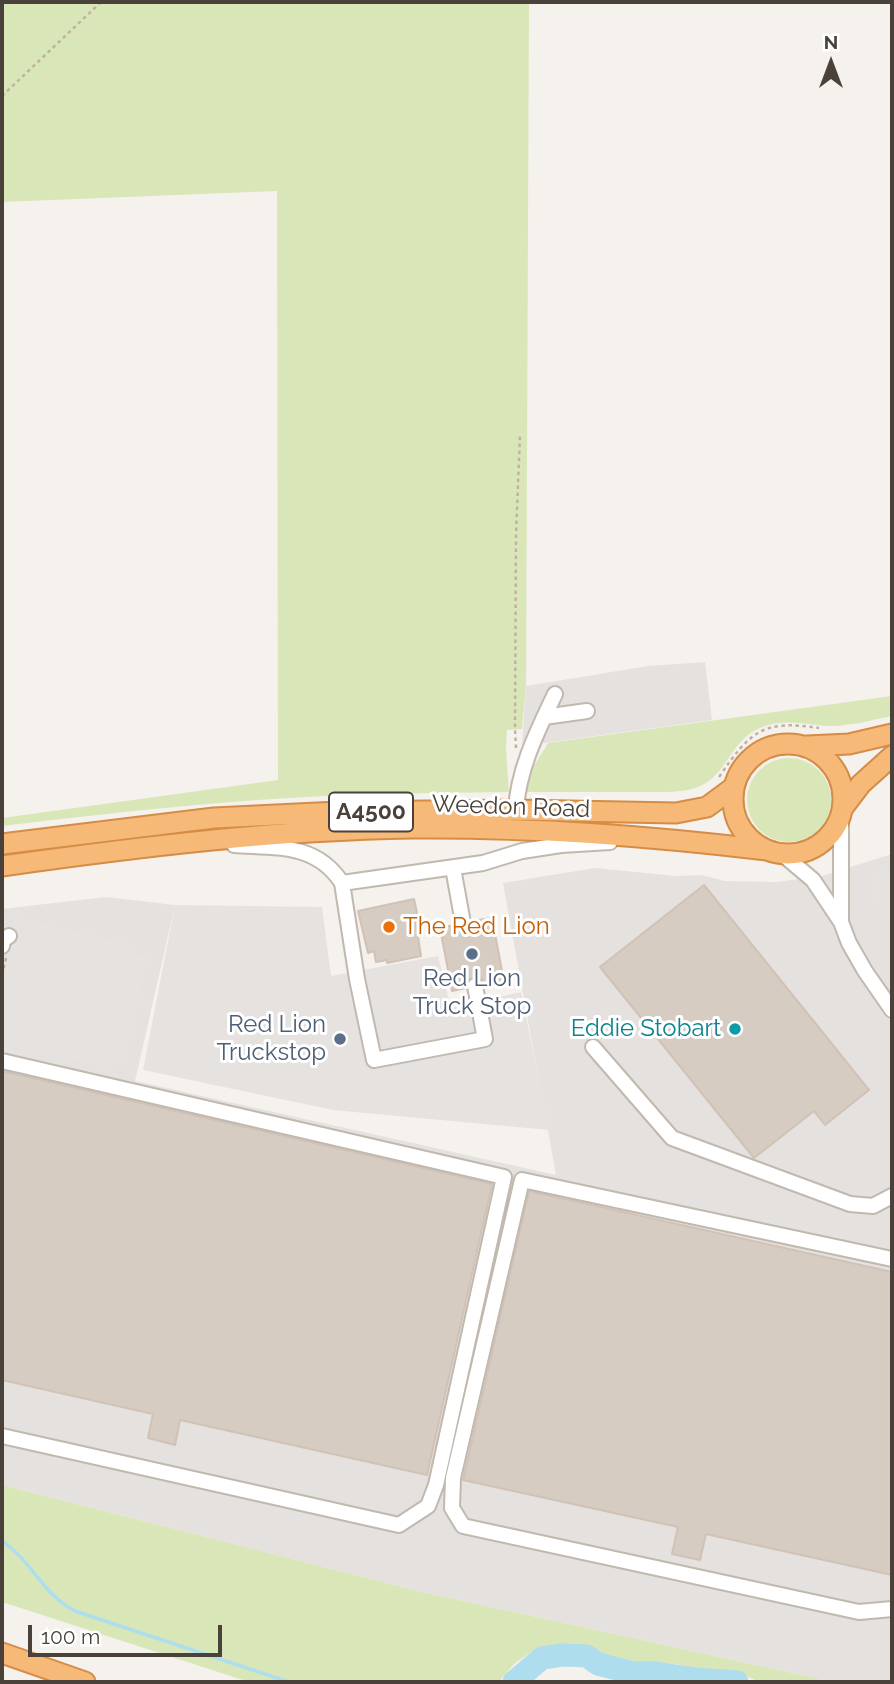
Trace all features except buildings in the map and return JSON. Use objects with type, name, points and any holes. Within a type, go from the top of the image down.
[{"type":"highway","name":"A4500","points":[[725,784],[762,750],[782,744],[849,744],[892,734]]},
{"type":"highway","points":[[802,746],[820,754],[834,768],[842,786],[842,811]]},
{"type":"highway","name":"A4500","points":[[774,851],[805,851],[819,844],[834,830],[842,811],[868,778],[892,756]]},
{"type":"highway","name":"Weedon Road","points":[[2,844],[214,818],[338,812],[516,810],[676,813],[695,811],[717,802],[725,784]]},
{"type":"highway","points":[[725,784],[740,825],[752,841],[774,851]]},
{"type":"highway","name":"Weedon Road","points":[[2,866],[268,835],[414,828],[669,839],[774,851]]},
{"type":"highway","points":[[2,1653],[85,1682]]},
{"type":"street","points":[[516,810],[517,796],[532,743],[555,694]]},
{"type":"street","points":[[544,717],[587,711]]},
{"type":"street","points":[[841,922],[842,811]]},
{"type":"street","points":[[342,883],[483,863],[522,851],[561,845],[669,839]]},
{"type":"street","points":[[184,843],[279,848],[304,852],[321,859],[334,871],[342,883],[357,979],[374,1060],[485,1039],[475,986]]},
{"type":"street","points":[[774,851],[813,880],[841,922],[865,971],[892,1010]]},
{"type":"street","points":[[453,868],[463,923]]},
{"type":"street","points":[[593,1047],[671,1138],[850,1204],[873,1206],[892,1196]]},
{"type":"street","points":[[2,1061],[504,1177],[436,1485],[428,1506],[398,1525],[2,1436]]},
{"type":"street","points":[[892,1259],[522,1180],[455,1468],[452,1508],[463,1526],[859,1612],[892,1609]]},
{"type":"path","points":[[2,96],[101,2]]},
{"type":"path","points":[[517,751],[514,729],[520,435]]},
{"type":"path","points":[[725,784],[738,748],[750,737],[767,728],[784,724],[827,729]]},
{"type":"shaded area","points":[[705,662],[712,720],[522,746],[526,686],[648,666]]},
{"type":"shaded area","points":[[892,854],[892,1682],[834,1682],[422,1592],[2,1485],[2,909],[106,897],[175,905],[135,1081],[556,1175],[503,883],[595,868],[676,876],[702,875],[724,881],[777,882],[822,876]]},
{"type":"shaded area","points":[[892,866],[892,930],[872,887],[879,881],[876,873]]},
{"type":"shaded area","name":"Red Lion Truckstop","points":[[175,905],[322,907],[331,976],[438,956],[451,1008],[521,992],[549,1130],[333,1110],[143,1070]]},
{"type":"shaded area","points":[[14,918],[134,945],[131,954],[147,958],[124,1059],[113,1057],[110,1068],[29,1050],[24,1076],[2,1071],[2,927],[13,927]]},
{"type":"green space","points":[[2,2],[529,2],[526,686],[522,729],[507,730],[509,792],[258,800],[2,826],[2,818],[278,780],[277,191],[2,202]]},
{"type":"green space","points":[[892,696],[892,716],[834,726],[783,723],[753,731],[737,746],[713,778],[691,789],[668,792],[527,792],[531,772],[548,743]]},
{"type":"green space","points":[[789,758],[805,761],[824,777],[831,800],[828,816],[812,835],[789,842],[773,839],[754,823],[747,800],[750,784],[766,765]]},
{"type":"green space","points":[[2,1485],[422,1592],[834,1682],[759,1682],[735,1671],[706,1672],[676,1664],[641,1663],[558,1645],[531,1652],[514,1664],[499,1682],[249,1682],[2,1602]]},
{"type":"waterway","points":[[2,1541],[21,1558],[54,1596],[75,1611],[289,1682]]},
{"type":"waterway","points":[[514,1682],[542,1658],[563,1655],[587,1656],[598,1664],[633,1673],[737,1682]]},
{"type":"tunnel","points":[[463,923],[475,986]]},
{"type":"place","name":"The Red Lion","points":[[389,927]]},
{"type":"place","name":"Red Lion Truck Stop","points":[[472,954]]},
{"type":"place","name":"Eddie Stobart","points":[[735,1029]]},
{"type":"place","name":"Red Lion Truckstop","points":[[340,1039]]}]
